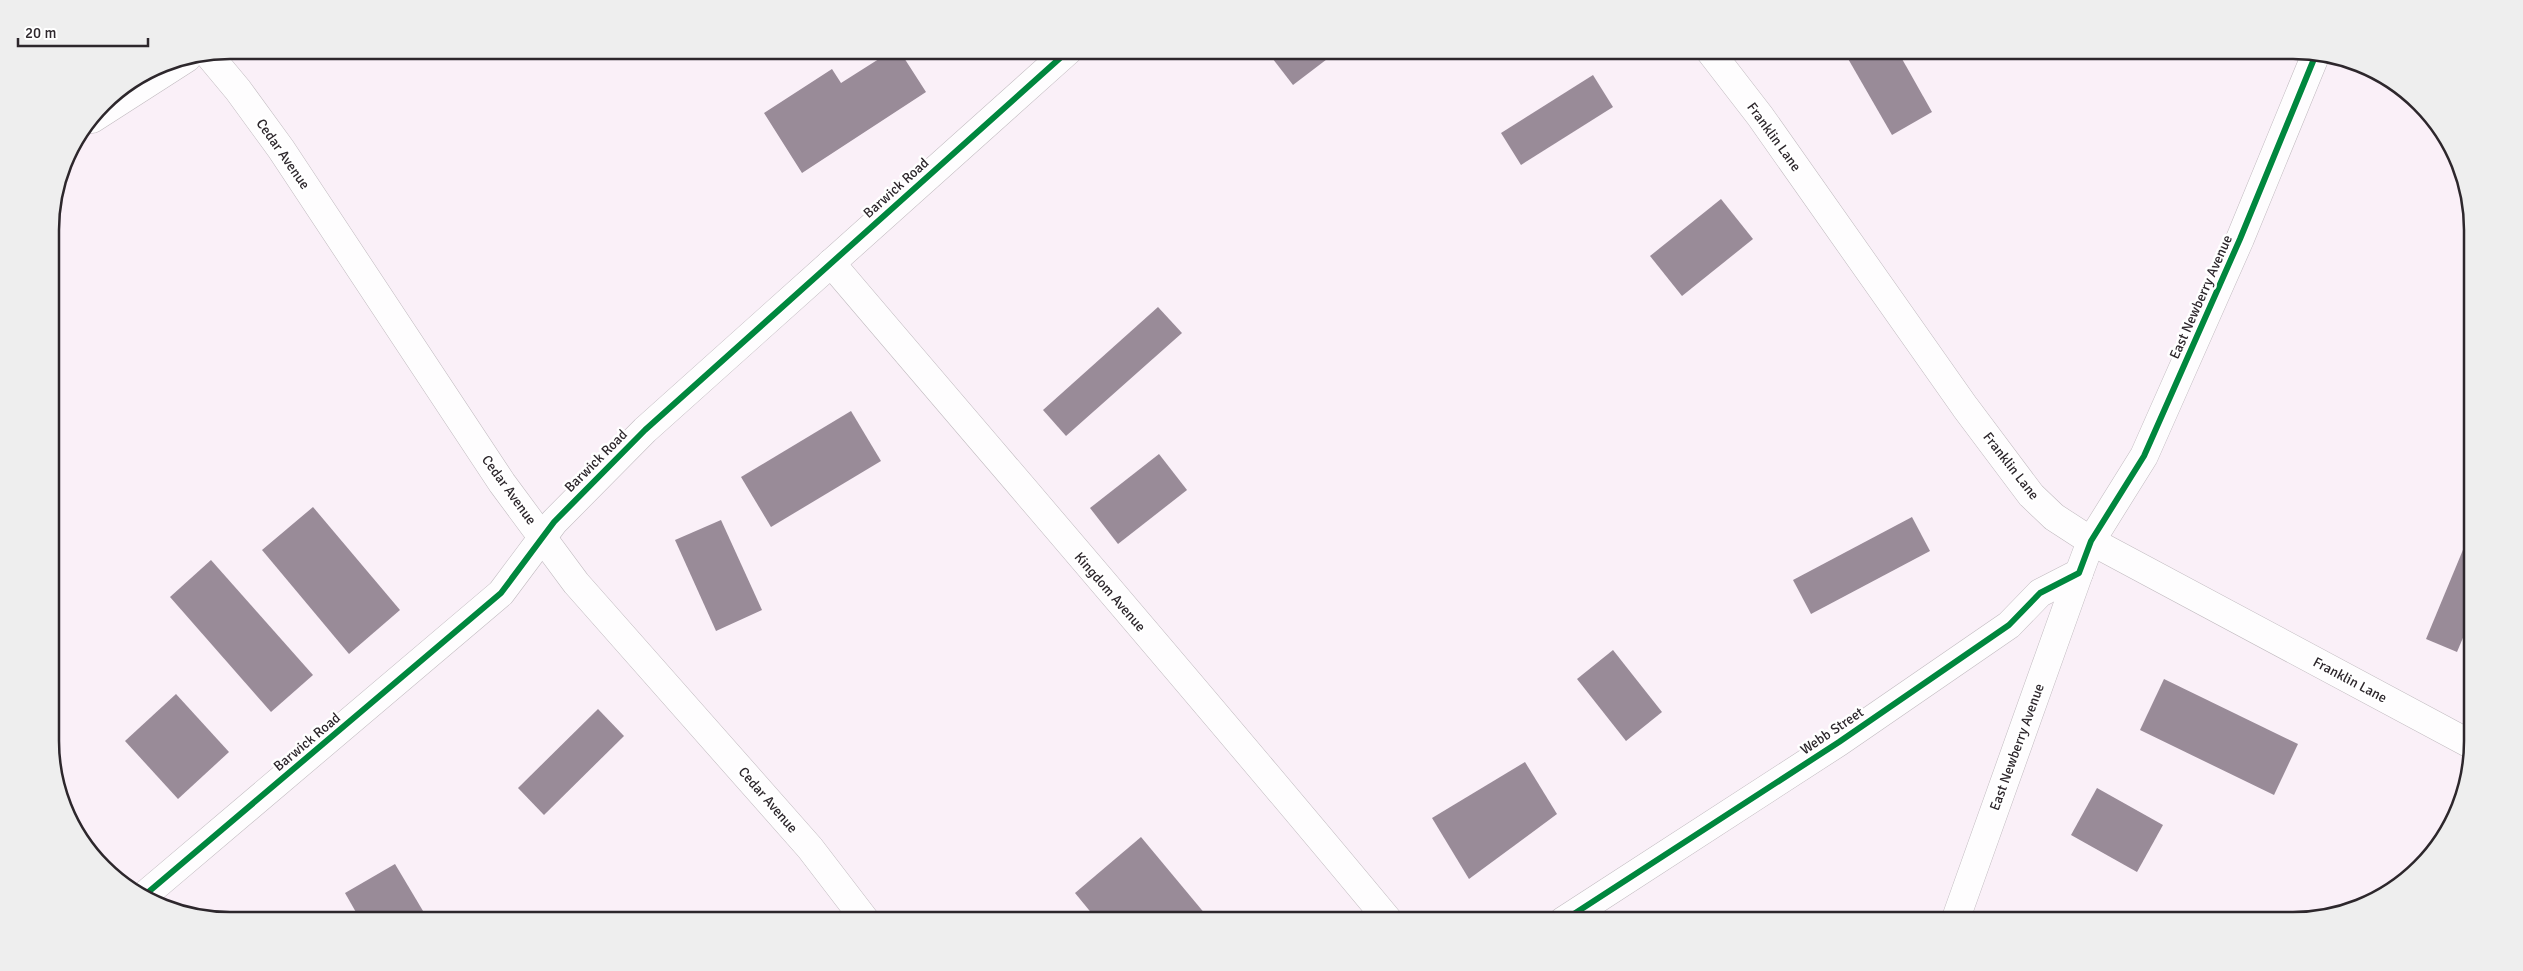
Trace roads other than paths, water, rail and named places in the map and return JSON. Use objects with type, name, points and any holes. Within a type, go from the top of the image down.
[{"type":"street","name":"Barwick Road","points":[[149,892],[501,593],[543,537],[586,487],[645,430],[1059,59]]},
{"type":"street","name":"Franklin Lane","points":[[1716,59],[1760,116],[1965,407],[2031,495],[2054,517],[2090,541],[2464,741]]},
{"type":"street","name":"Cedar Avenue","points":[[213,60],[238,90],[281,149],[502,483],[576,583],[810,848],[859,912]]},
{"type":"street","name":"East Newberry Avenue","points":[[2090,541],[2144,456],[2240,239],[2314,60]]},
{"type":"street","points":[[113,106],[166,71]]},
{"type":"street","name":"Kingdom Avenue","points":[[831,263],[1093,573],[1223,721],[1382,912]]},
{"type":"street","points":[[2079,573],[2090,541]]},
{"type":"street","name":"East Newberry Avenue","points":[[1958,912],[2079,573]]},
{"type":"street","name":"Webb Street","points":[[1577,912],[1839,742],[2009,625],[2040,593],[2079,573]]}]
